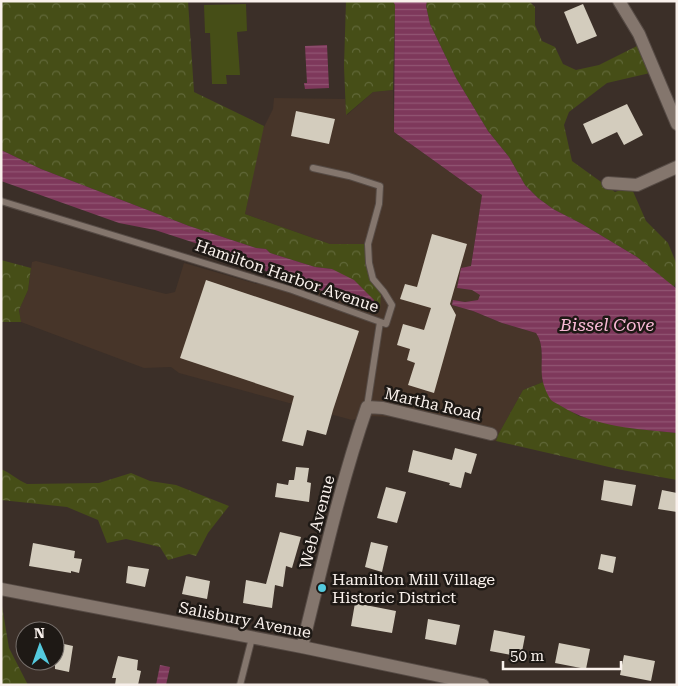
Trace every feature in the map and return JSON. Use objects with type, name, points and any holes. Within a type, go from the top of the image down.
[{"type":"street","points":[[619,1],[638,34],[677,124]]},
{"type":"street","points":[[608,183],[637,184],[677,167]]},
{"type":"street","name":"Martha Road","points":[[367,407],[384,408],[490,434]]},
{"type":"street","name":"Web Avenue","points":[[302,647],[337,506],[354,444],[367,407]]},
{"type":"street","name":"Salisbury Avenue","points":[[1,589],[302,647],[483,685]]},
{"type":"lane","name":"Hamilton Harbor Avenue","points":[[1,201],[292,290],[386,324],[392,305],[384,292],[372,279],[368,244],[379,204],[380,186],[350,176],[313,168]]},
{"type":"lane","points":[[367,407],[380,322]]},
{"type":"lane","points":[[240,685],[252,638]]},
{"type":"shaded area","points":[[393,90],[394,132],[482,195],[471,266],[457,288],[472,290],[480,294],[478,300],[465,302],[454,300],[452,305],[536,333],[541,345],[543,382],[523,390],[496,441],[395,417],[365,416],[352,420],[179,373],[171,367],[144,368],[21,322],[19,310],[28,290],[32,262],[36,261],[166,294],[175,292],[184,263],[257,284],[275,275],[369,309],[370,275],[367,245],[330,244],[245,214],[261,133],[273,109],[274,98],[345,99],[347,115],[373,92]]},
{"type":"green space","points":[[1,1],[188,1],[194,92],[264,126],[245,214],[330,244],[368,244],[370,275],[381,291],[380,310],[368,309],[365,306],[374,306],[332,269],[315,267],[270,253],[266,249],[256,248],[189,226],[41,169],[1,150]]},
{"type":"green space","points":[[346,1],[393,1],[395,5],[393,90],[373,92],[346,115],[344,66]]},
{"type":"green space","points":[[427,1],[529,1],[535,7],[535,25],[542,41],[555,47],[563,64],[576,70],[599,65],[641,44],[650,73],[607,83],[569,112],[564,125],[572,161],[615,192],[629,187],[632,189],[646,221],[668,243],[677,265],[677,278],[674,287],[637,257],[553,209],[525,185],[509,157],[488,131],[456,78],[430,24],[426,6]]},
{"type":"green space","points":[[246,4],[247,31],[237,32],[240,75],[226,75],[227,84],[212,84],[210,33],[205,33],[204,5]]},
{"type":"green space","points":[[1,260],[31,268],[28,290],[19,310],[21,322],[1,322]]},
{"type":"green space","points":[[543,382],[551,400],[579,416],[630,428],[677,433],[677,480],[622,470],[496,441],[523,390]]},
{"type":"green space","points":[[1,469],[27,484],[99,483],[131,473],[150,481],[176,485],[229,506],[208,533],[196,556],[189,554],[168,560],[160,547],[126,539],[107,543],[98,520],[67,507],[1,500]]},
{"type":"green space","points":[[1,600],[9,648],[15,660],[15,671],[21,671],[28,685],[1,685]]},
{"type":"water","name":"Bissel Cove","points":[[393,1],[427,1],[426,6],[430,24],[456,78],[488,131],[509,157],[525,185],[553,209],[637,257],[677,289],[677,433],[602,423],[574,413],[554,402],[546,391],[544,384],[542,376],[542,350],[536,333],[452,305],[453,300],[465,302],[478,300],[480,295],[472,290],[457,288],[461,268],[471,266],[482,195],[394,132],[395,5]]},
{"type":"water","points":[[327,45],[329,88],[305,89],[304,83],[307,83],[305,46]]},
{"type":"water","points":[[1,150],[41,169],[189,226],[256,248],[266,249],[270,253],[315,267],[332,269],[354,280],[374,300],[374,306],[365,306],[275,275],[229,254],[155,230],[119,223],[1,181]]},
{"type":"water","points":[[160,665],[170,667],[166,685],[156,685]]},
{"type":"building","points":[[583,4],[597,36],[577,44],[564,12]]},
{"type":"building","points":[[627,104],[643,135],[624,145],[617,132],[592,144],[583,124]]},
{"type":"building","points":[[296,111],[335,119],[329,144],[291,136]]},
{"type":"building","points":[[432,234],[467,244],[450,304],[456,315],[434,393],[408,385],[415,363],[407,360],[410,349],[397,345],[403,324],[424,330],[431,308],[400,299],[405,284],[417,287]]},
{"type":"building","points":[[206,280],[359,331],[326,435],[307,430],[303,446],[282,441],[294,396],[180,358]]},
{"type":"building","points":[[455,448],[477,454],[471,474],[465,472],[461,488],[449,485],[450,483],[408,472],[413,450],[452,460]]},
{"type":"building","points":[[296,467],[309,468],[307,482],[311,483],[309,502],[275,497],[277,483],[288,485],[289,480],[294,480]]},
{"type":"building","points":[[604,480],[636,485],[632,506],[601,500]]},
{"type":"building","points":[[386,487],[406,492],[397,523],[377,518]]},
{"type":"building","points":[[662,490],[677,493],[677,512],[658,509]]},
{"type":"building","points":[[280,532],[301,537],[292,568],[286,566],[283,587],[275,585],[272,608],[243,603],[246,580],[266,584]]},
{"type":"building","points":[[371,542],[388,546],[382,572],[365,567]]},
{"type":"building","points":[[33,543],[75,551],[74,558],[82,559],[79,573],[29,566]]},
{"type":"building","points":[[601,554],[616,557],[613,573],[598,569]]},
{"type":"building","points":[[128,566],[149,569],[145,587],[126,583]]},
{"type":"building","points":[[186,576],[210,581],[207,599],[182,594]]},
{"type":"building","points":[[355,603],[396,611],[392,633],[351,626]]},
{"type":"building","points":[[428,619],[460,625],[456,645],[425,639]]},
{"type":"building","points":[[494,630],[525,636],[521,657],[490,651]]},
{"type":"building","points":[[559,643],[590,649],[586,669],[555,663]]},
{"type":"building","points":[[65,644],[73,646],[69,672],[64,671]]},
{"type":"building","points":[[624,655],[655,661],[651,681],[620,675]]},
{"type":"building","points":[[118,656],[138,660],[137,670],[141,671],[138,685],[115,685],[116,678],[112,678]]},
{"type":"place","name":"Hamilton Mill Village Historic District","points":[[322,588]]}]
